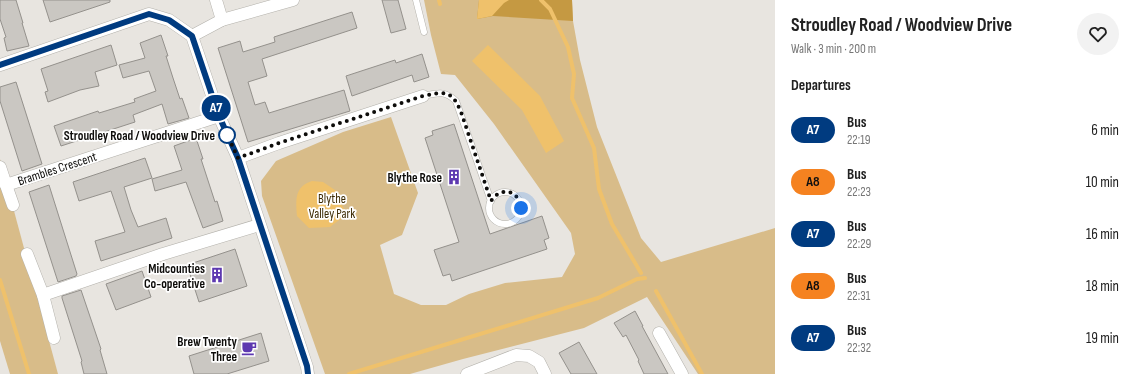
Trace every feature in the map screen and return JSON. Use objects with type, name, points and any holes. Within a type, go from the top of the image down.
[{"type":"street","points":[[216,0],[222,20]]},
{"type":"street","points":[[192,36],[222,20],[293,0]]},
{"type":"street","points":[[0,64],[149,14],[169,20],[192,36],[219,116],[238,158],[307,366],[308,374]]},
{"type":"street","points":[[238,158],[423,96]]},
{"type":"street","name":"Brambles Crescent","points":[[13,205],[6,184],[219,116]]},
{"type":"street","points":[[0,167],[6,184]]},
{"type":"street","points":[[43,295],[163,254],[259,225]]},
{"type":"street","points":[[27,254],[43,295],[54,338]]},
{"type":"street","points":[[658,332],[682,374]]},
{"type":"street","points":[[467,374],[516,355],[528,356],[539,362],[545,374]]},
{"type":"lane","points":[[416,0],[424,32]]},
{"type":"lane","points":[[423,96],[436,93],[448,94],[456,101],[491,201],[489,211],[494,220],[503,224],[513,222],[520,214],[520,203],[514,194],[503,192],[498,193],[491,201]]},
{"type":"green space","name":"Blythe Valley Park","points":[[424,0],[572,0],[573,21],[580,60],[597,127],[641,238],[661,262],[775,228],[775,374],[698,374],[647,297],[584,328],[410,374],[325,374],[262,196],[261,181],[276,161],[343,132],[391,117],[418,193],[402,235],[380,245],[394,294],[421,305],[446,305],[469,294],[505,283],[562,277],[575,254],[571,233],[494,124],[455,75],[441,74]]},
{"type":"green space","points":[[0,159],[58,374],[10,374],[0,341]]},
{"type":"shaded area","points":[[479,0],[572,0],[573,21],[493,16],[477,19]]},
{"type":"shaded area","points":[[479,0],[509,0],[504,3],[492,16],[477,19]]},
{"type":"shaded area","points":[[488,45],[540,96],[564,141],[546,153],[522,110],[472,61]]},
{"type":"shaded area","points":[[312,181],[323,182],[338,192],[340,202],[347,214],[330,227],[309,228],[297,216],[296,205],[299,190]]},
{"type":"building","points":[[0,0],[16,0],[29,46],[7,51],[4,38],[6,37],[0,19]]},
{"type":"building","points":[[43,0],[110,0],[110,2],[50,22]]},
{"type":"building","points":[[382,0],[398,0],[406,29],[391,33]]},
{"type":"building","points":[[352,12],[357,28],[262,59],[267,76],[248,82],[255,105],[265,102],[269,113],[344,90],[350,111],[248,142],[218,48],[240,41],[243,52],[275,42],[274,37]]},
{"type":"building","points":[[161,35],[180,99],[182,98],[189,118],[168,124],[162,104],[133,115],[135,122],[61,146],[54,126],[98,111],[99,113],[135,102],[134,99],[156,91],[149,71],[123,78],[119,65],[145,58],[140,43]]},
{"type":"building","points":[[111,45],[117,65],[95,72],[99,86],[80,90],[48,102],[45,92],[48,91],[41,69]]},
{"type":"building","points":[[422,54],[429,77],[414,82],[412,75],[352,96],[346,76],[395,60],[396,63]]},
{"type":"building","points":[[16,82],[42,164],[22,171],[0,101],[0,87]]},
{"type":"building","name":"Blythe Rose","points":[[454,124],[490,234],[542,216],[549,238],[544,240],[547,249],[452,281],[450,274],[443,276],[434,250],[459,242],[425,138],[433,135],[432,131]]},
{"type":"building","points":[[196,138],[203,159],[201,159],[223,221],[203,228],[186,182],[155,191],[152,179],[182,170],[174,146]]},
{"type":"building","points":[[145,158],[152,178],[124,187],[131,210],[138,227],[166,218],[172,238],[101,261],[95,241],[125,232],[111,191],[79,201],[73,182]]},
{"type":"building","points":[[49,185],[77,274],[76,276],[58,282],[29,192]]},
{"type":"building","name":"Midcounties Co-operative","points":[[235,249],[247,286],[199,302],[187,265]]},
{"type":"building","points":[[142,271],[151,297],[116,310],[106,284]]},
{"type":"building","points":[[81,290],[101,349],[100,350],[107,374],[84,374],[82,361],[62,298],[62,296]]},
{"type":"building","points":[[635,311],[668,374],[644,374],[638,361],[639,360],[626,335],[623,337],[614,323]]},
{"type":"building","points":[[261,333],[269,361],[227,374],[194,374],[189,356]]},
{"type":"building","points":[[579,342],[597,374],[571,374],[559,353]]},
{"type":"waterway","points":[[439,0],[440,4]]},
{"type":"waterway","points":[[541,0],[550,9],[568,47],[574,74],[572,98],[594,148],[599,189],[612,224],[641,273]]},
{"type":"waterway","points":[[349,374],[598,298],[637,279],[645,278]]},
{"type":"waterway","points":[[0,280],[29,374]]},
{"type":"waterway","points":[[656,291],[702,374]]},
{"type":"bus line","name":"A7","points":[[0,65],[149,14],[169,20],[192,36],[219,116],[238,158],[307,366],[308,374]]},
{"type":"place","name":"Stroudley Road / Woodview Drive","points":[[227,135]]},
{"type":"place","name":"Blythe Rose","points":[[454,177]]},
{"type":"place","name":"Midcounties Co-operative","points":[[217,275]]},
{"type":"place","name":"Brew Twenty Three","points":[[249,348]]},
{"type":"route","points":[[227,135],[225,130],[238,158],[423,96],[436,93],[448,94],[456,101],[461,112],[491,201],[498,193],[508,192],[514,194],[518,198],[521,208]]}]
